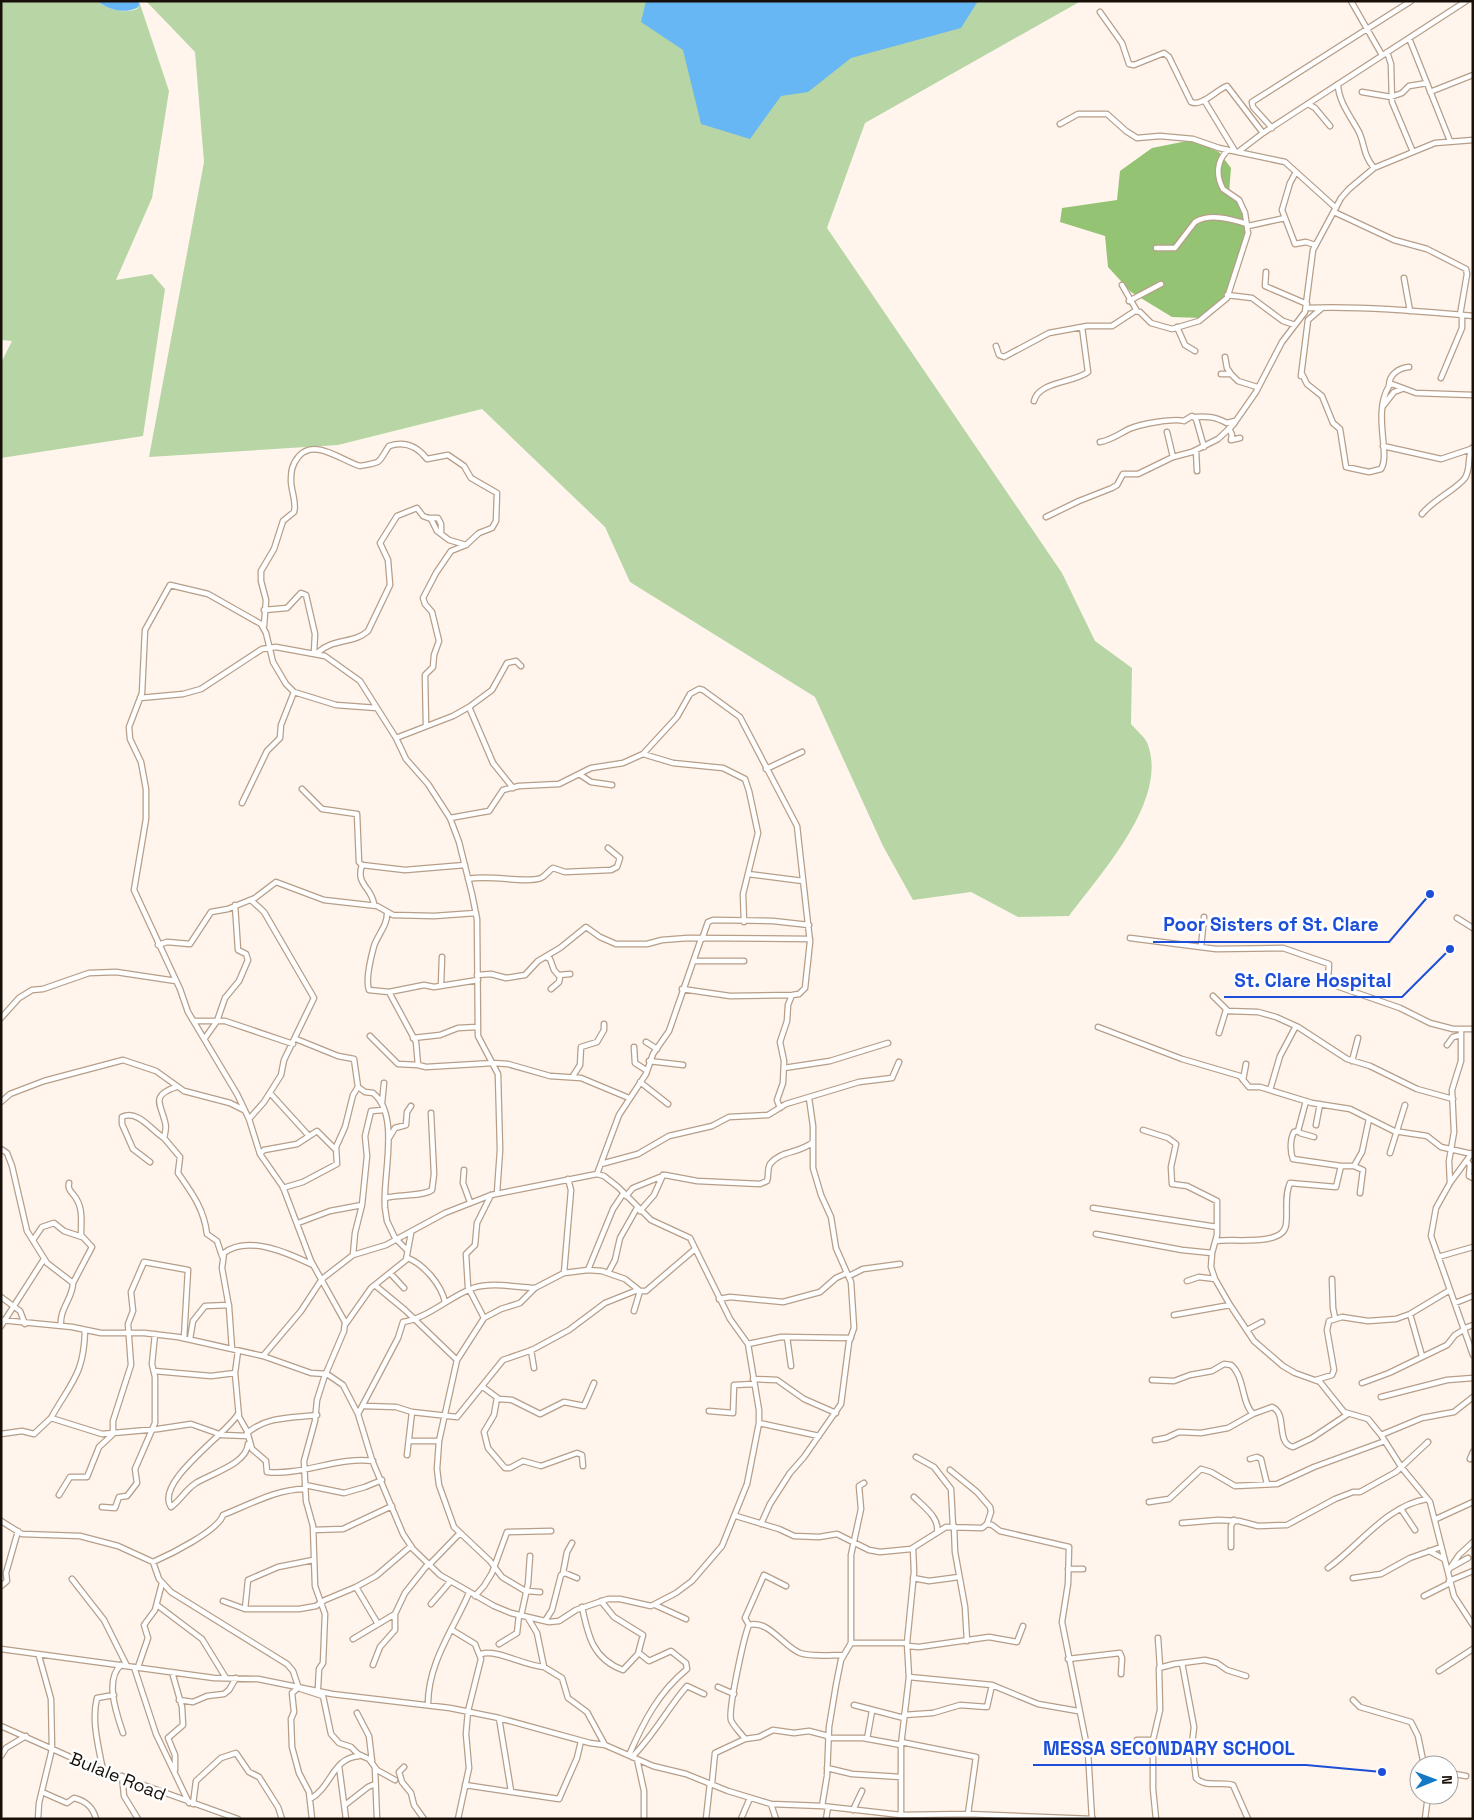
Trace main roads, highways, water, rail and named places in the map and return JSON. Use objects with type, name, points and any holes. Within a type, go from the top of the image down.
[{"type":"water","points":[[97,1],[137,1],[140,4],[132,10],[121,11],[106,7]]},
{"type":"water","points":[[646,1],[978,1],[961,28],[851,58],[808,92],[781,96],[750,139],[701,124],[683,50],[641,22]]},
{"type":"place","name":"Poor Sisters of St. Clare","points":[[1430,894]]},
{"type":"place","name":"St. Clare Hospital","points":[[1450,949]]},
{"type":"place","name":"MESSA SECONDARY SCHOOL","points":[[1382,1772]]}]
